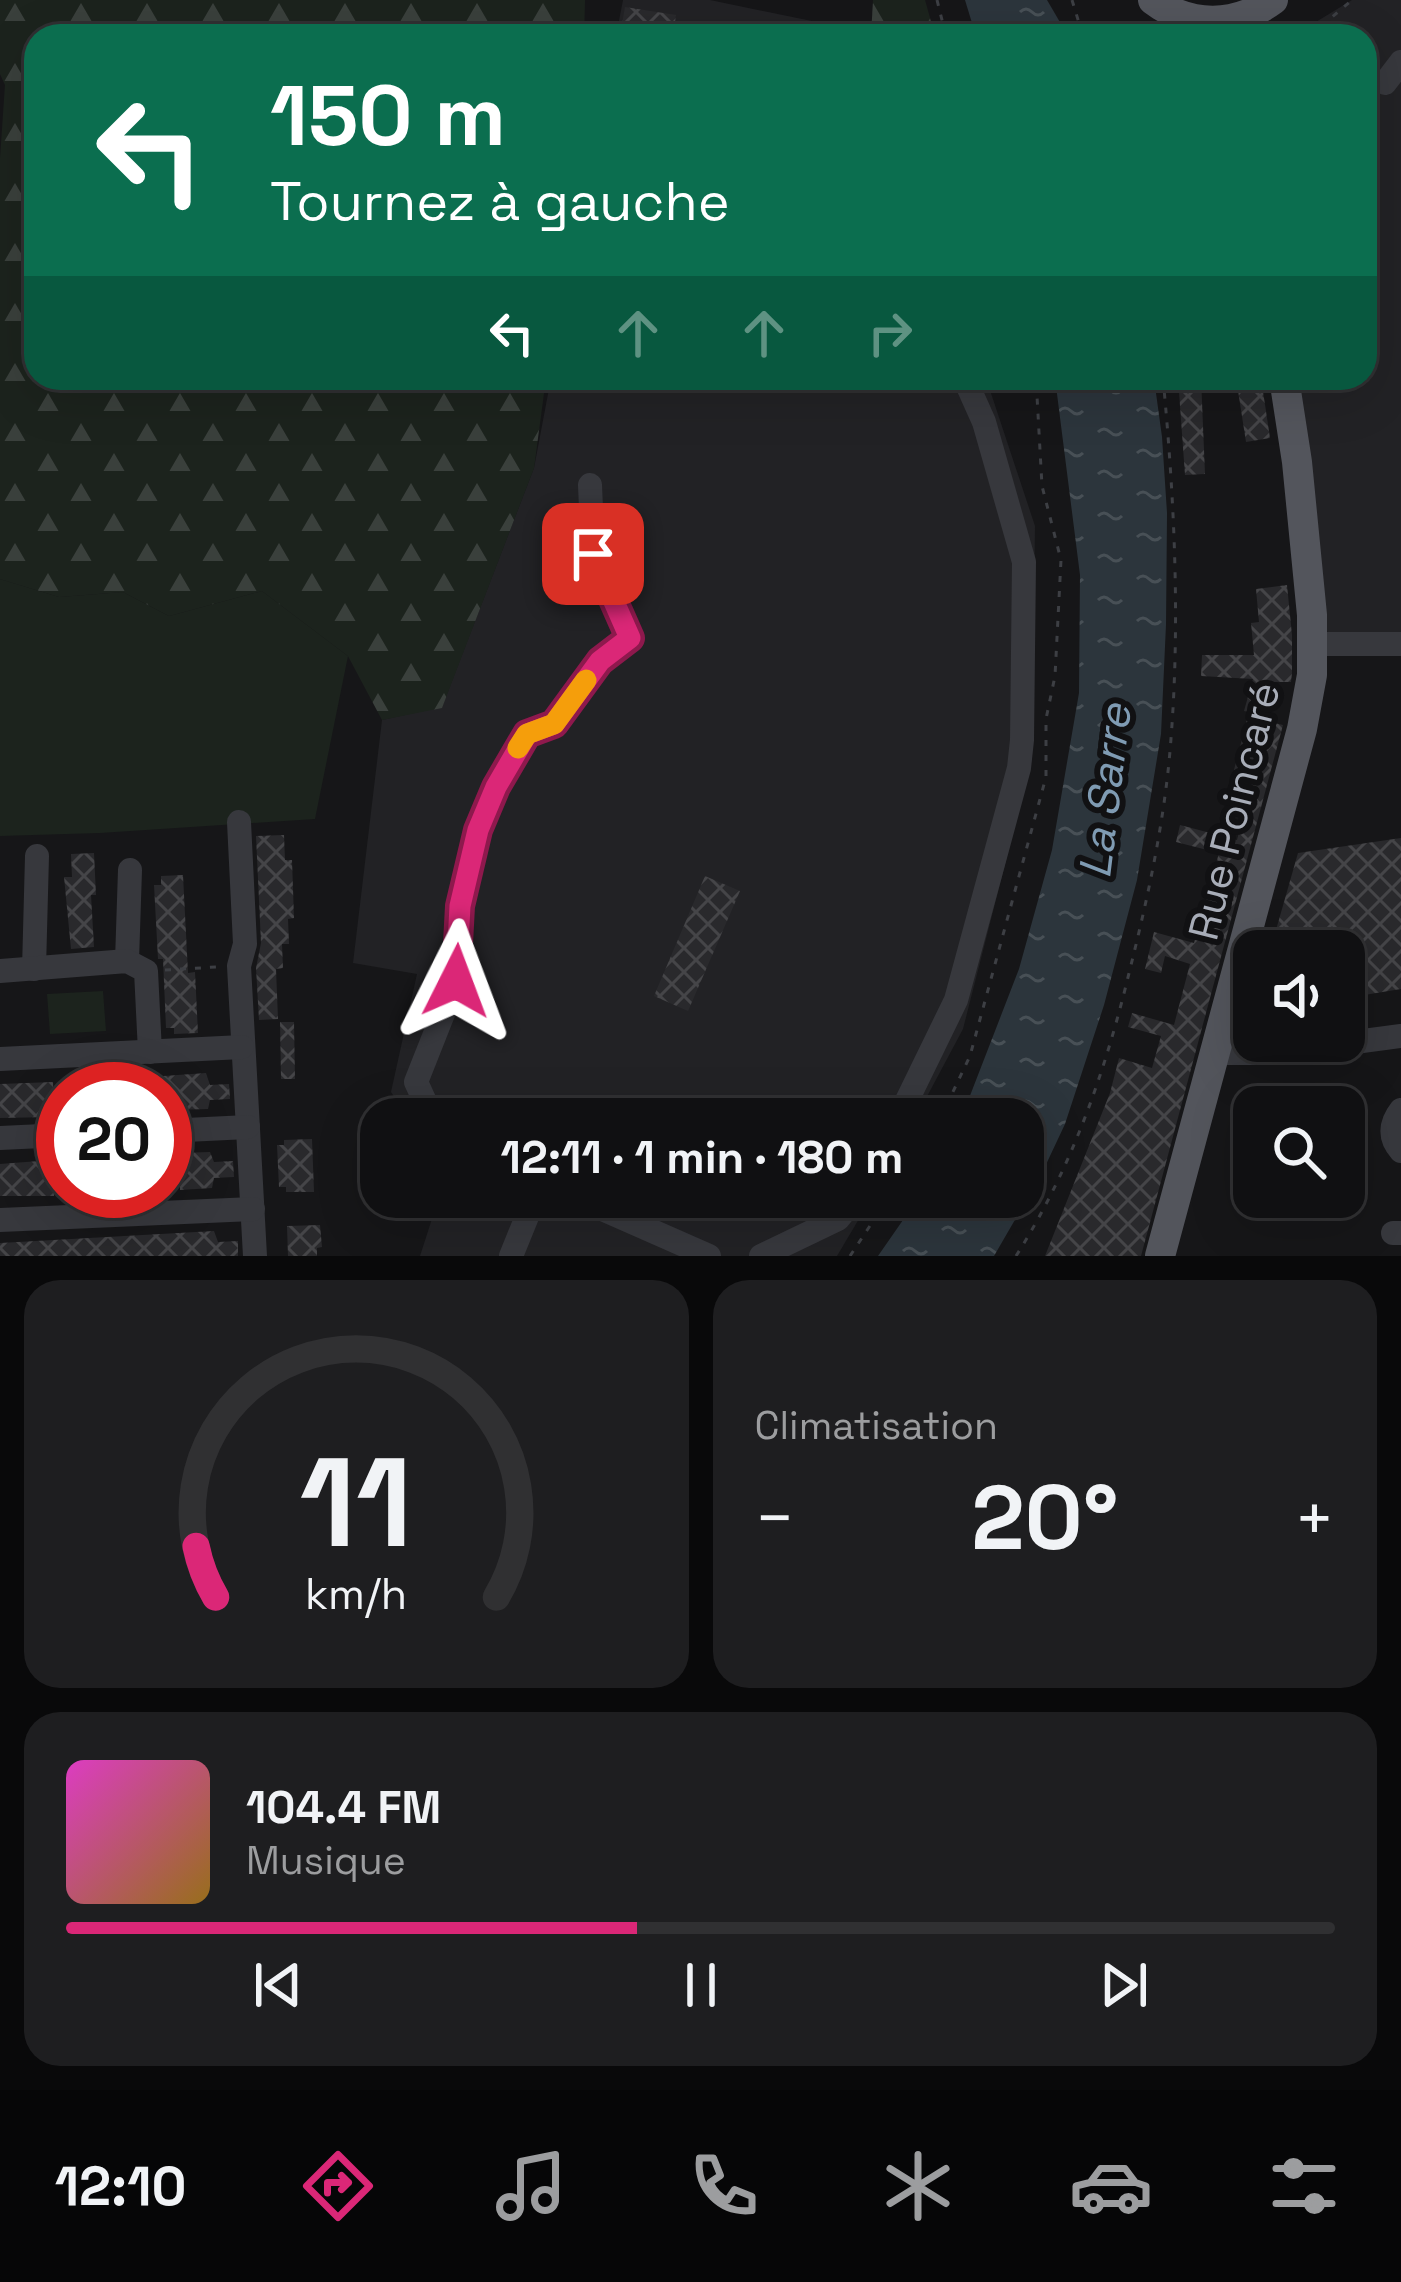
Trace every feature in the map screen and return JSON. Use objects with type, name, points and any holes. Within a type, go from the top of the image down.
[{"type":"main road","points":[[1175,17],[1217,21],[1256,16]]},
{"type":"main road","name":"Rue Poincaré","points":[[1160,1256],[1312,675],[1312,615],[1286,390]]},
{"type":"street","points":[[1385,83],[1401,62]]},
{"type":"street","points":[[908,1098],[956,1000],[1019,768],[1022,740],[1024,562],[984,422],[970,390]]},
{"type":"street","points":[[423,1098],[416,1082],[456,981],[460,906],[478,830],[496,787],[527,734],[554,724],[600,661],[630,638],[593,554],[590,485]]},
{"type":"street","points":[[1312,644],[1401,644]]},
{"type":"street","points":[[239,822],[245,944],[238,966],[255,1256]]},
{"type":"street","points":[[34,969],[37,856]]},
{"type":"street","points":[[130,870],[136,966],[150,1052]]},
{"type":"street","points":[[0,971],[136,966]]},
{"type":"street","points":[[1215,1053],[1273,1054],[1401,1036]]},
{"type":"street","points":[[0,1059],[242,1047]]},
{"type":"street","points":[[1401,1110],[1392,1126],[1393,1142],[1401,1151]]},
{"type":"street","points":[[192,1130],[248,1127]]},
{"type":"street","points":[[0,1138],[36,1137]]},
{"type":"street","points":[[0,1220],[253,1209]]},
{"type":"street","points":[[511,1256],[526,1218]]},
{"type":"street","points":[[622,1218],[709,1256]]},
{"type":"street","points":[[761,1256],[839,1218]]},
{"type":"path","points":[[1324,24],[1352,0]]},
{"type":"path","points":[[1016,1256],[1082,1132],[1120,1014],[1150,888],[1169,764],[1175,670],[1173,484],[1164,390]]},
{"type":"path","points":[[136,966],[238,966]]},
{"type":"path","points":[[850,1256],[875,1218]]},
{"type":"shaded area","points":[[623,0],[710,0],[826,24],[618,24]]},
{"type":"shaded area","points":[[1352,0],[1401,0],[1401,645],[1329,648],[1300,390],[1377,390],[1377,24],[1313,24]]},
{"type":"shaded area","points":[[549,390],[990,390],[1035,526],[1032,759],[963,1029],[926,1098],[395,1098],[391,1092],[417,974],[353,963],[382,720],[442,707],[534,468]]},
{"type":"shaded area","points":[[432,1218],[860,1218],[837,1256],[420,1256]]},
{"type":"green space","points":[[0,0],[585,0],[584,24],[24,24],[24,390],[544,390],[534,468],[442,708],[382,720],[348,656],[262,591],[169,616],[123,592],[59,597],[0,579],[0,159],[5,85],[0,74]]},
{"type":"green space","points":[[873,0],[925,0],[932,24],[872,24]]},
{"type":"green space","points":[[0,579],[59,597],[123,592],[169,616],[262,591],[348,656],[315,819],[0,836]]},
{"type":"green space","points":[[103,991],[106,1031],[50,1034],[47,994]]},
{"type":"water","points":[[965,0],[1047,0],[1061,24],[972,24]]},
{"type":"water","name":"La Sarre","points":[[1057,390],[1156,390],[1167,513],[1161,734],[1137,880],[1104,1005],[1065,1124],[1044,1169],[1044,1098],[969,1098],[1019,969],[1052,850],[1079,693],[1080,575]]},
{"type":"water","points":[[904,1218],[1016,1218],[994,1256],[878,1256]]},
{"type":"building","points":[[625,7],[676,15],[675,24],[622,24]]},
{"type":"building","points":[[1179,390],[1202,390],[1205,474],[1185,475]]},
{"type":"building","points":[[1238,390],[1263,390],[1270,438],[1246,442]]},
{"type":"building","points":[[1287,585],[1291,682],[1275,682],[1266,721],[1283,725],[1141,1256],[1045,1256],[1110,1093],[1119,1058],[1152,1068],[1161,1036],[1128,1027],[1132,1013],[1174,1025],[1190,964],[1165,956],[1161,973],[1145,969],[1154,932],[1194,943],[1219,853],[1176,842],[1180,825],[1237,840],[1254,775],[1234,770],[1253,679],[1201,676],[1202,655],[1254,655],[1251,623],[1259,622],[1256,589]]},
{"type":"building","points":[[284,835],[285,860],[292,860],[294,918],[288,919],[289,944],[282,944],[283,968],[276,969],[278,1019],[259,1020],[256,836]]},
{"type":"building","points":[[1401,838],[1401,989],[1365,995],[1365,930],[1276,930],[1298,853]]},
{"type":"building","points":[[94,853],[94,947],[71,949],[64,877],[72,877],[71,854]]},
{"type":"building","points":[[183,875],[188,973],[195,972],[198,1033],[174,1034],[174,1028],[166,1028],[154,885],[161,885],[161,876]]},
{"type":"building","points":[[705,876],[740,891],[688,1011],[654,996]]},
{"type":"building","points":[[280,1022],[294,1022],[295,1079],[281,1079]]},
{"type":"building","points":[[206,1073],[210,1085],[229,1084],[230,1099],[210,1100],[208,1109],[192,1110],[192,1074]]},
{"type":"building","points":[[36,1083],[36,1117],[0,1118],[0,1084]]},
{"type":"building","points":[[312,1139],[314,1192],[286,1192],[286,1187],[279,1187],[277,1145],[284,1145],[284,1140]]},
{"type":"building","points":[[210,1152],[214,1162],[233,1161],[234,1177],[214,1178],[212,1188],[192,1189],[192,1153]]},
{"type":"building","points":[[36,1161],[36,1196],[0,1196],[0,1164]]},
{"type":"building","points":[[320,1225],[322,1247],[317,1248],[317,1256],[288,1256],[287,1226]]},
{"type":"building","points":[[214,1231],[218,1242],[238,1241],[238,1256],[0,1256],[0,1243]]},
{"type":"slow traffic","points":[[518,748],[527,734],[554,724],[586,680]]},
{"type":"route","points":[[456,981],[460,906],[478,830],[496,787],[527,734],[554,724],[600,661],[630,638],[593,554]]}]
